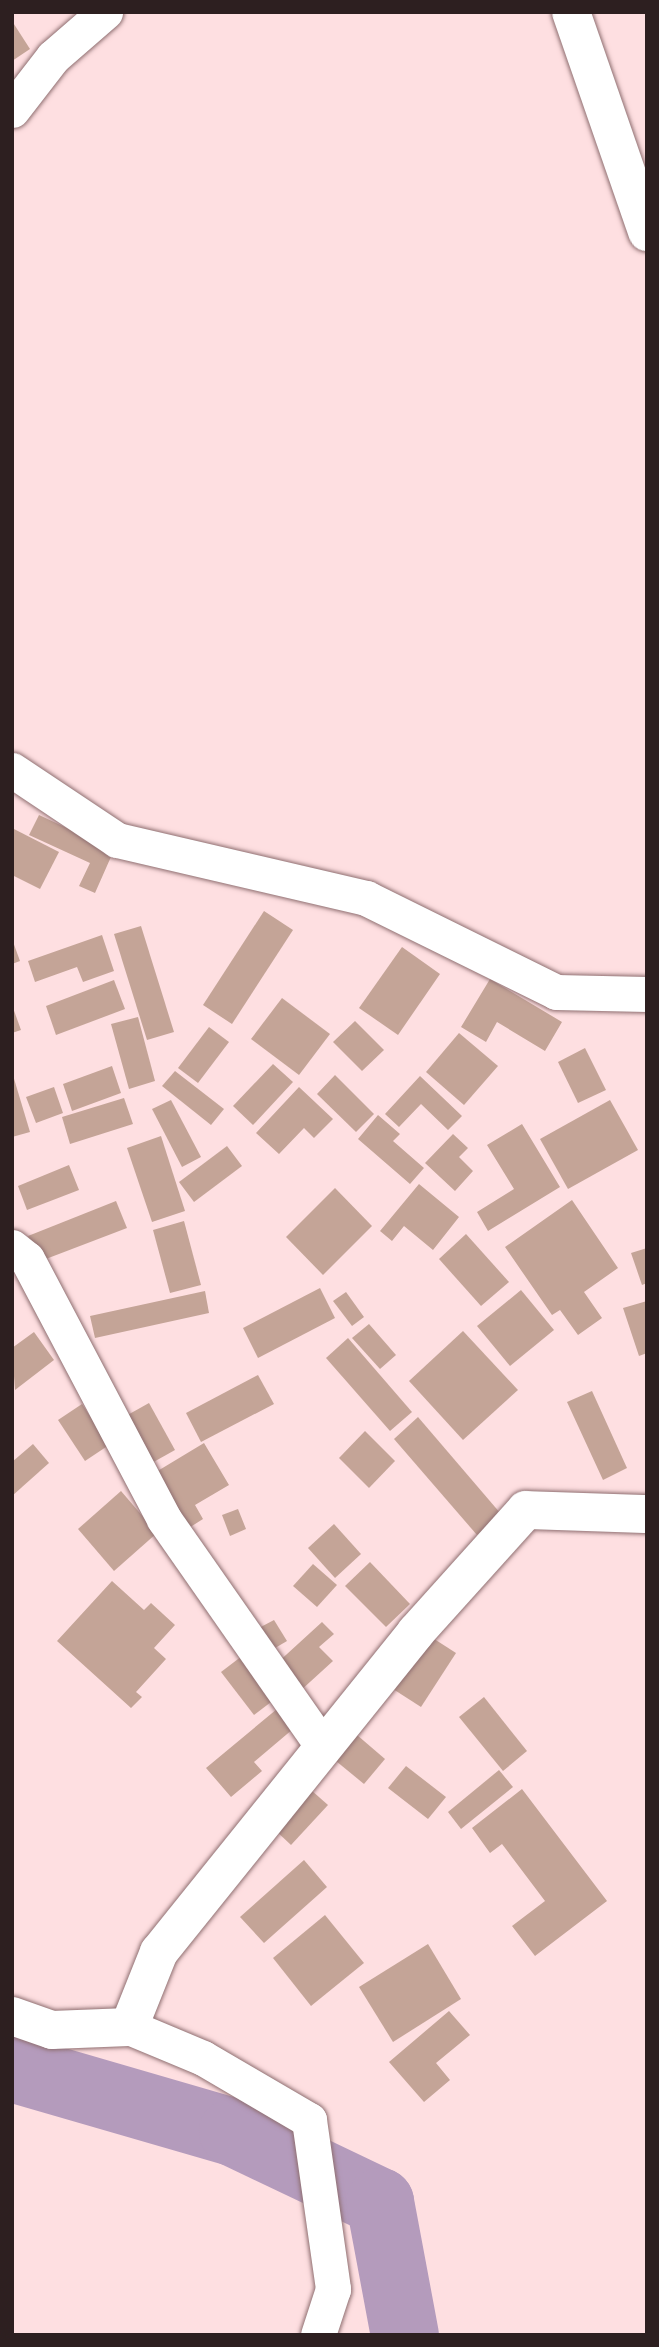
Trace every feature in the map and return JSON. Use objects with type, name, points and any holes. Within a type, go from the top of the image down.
[{"type":"main road","points":[[571,12],[647,232]]},
{"type":"main road","points":[[12,2016],[52,2030],[129,2027],[159,1952],[416,1632],[526,1510],[647,1514]]},
{"type":"street","points":[[12,110],[53,57],[105,12]]},
{"type":"street","points":[[12,770],[117,840],[366,898],[556,992],[647,994]]},
{"type":"street","points":[[12,1247],[27,1259],[164,1518],[323,1747]]},
{"type":"street","points":[[129,2027],[203,2058],[309,2120],[333,2289],[318,2335]]},
{"type":"building","points":[[12,21],[30,49],[12,61]]},
{"type":"building","points":[[39,815],[114,850],[95,893],[79,886],[90,863],[29,835]]},
{"type":"building","points":[[12,828],[59,852],[40,889],[12,875]]},
{"type":"building","points":[[264,911],[293,930],[232,1024],[203,1005]]},
{"type":"building","points":[[141,926],[174,1032],[147,1040],[114,934]]},
{"type":"building","points":[[102,935],[114,971],[83,982],[77,967],[35,982],[28,961]]},
{"type":"building","points":[[12,939],[20,961],[12,964]]},
{"type":"building","points":[[402,947],[440,974],[398,1035],[359,1008]]},
{"type":"building","points":[[490,979],[562,1022],[545,1051],[497,1022],[486,1042],[461,1027]]},
{"type":"building","points":[[114,980],[125,1009],[56,1035],[46,1006]]},
{"type":"building","points":[[282,998],[330,1034],[299,1075],[251,1039]]},
{"type":"building","points":[[12,1005],[21,1030],[12,1033]]},
{"type":"building","points":[[138,1017],[155,1081],[129,1089],[111,1024]]},
{"type":"building","points":[[355,1021],[384,1050],[362,1071],[333,1042]]},
{"type":"building","points":[[209,1027],[229,1042],[198,1083],[178,1068]]},
{"type":"building","points":[[459,1033],[498,1066],[464,1105],[426,1072]]},
{"type":"building","points":[[585,1048],[606,1090],[578,1103],[558,1062]]},
{"type":"building","points":[[273,1064],[293,1082],[253,1125],[233,1106]]},
{"type":"building","points":[[112,1066],[121,1093],[72,1111],[63,1084]]},
{"type":"building","points":[[175,1071],[224,1109],[211,1125],[162,1086]]},
{"type":"building","points":[[12,1072],[30,1132],[12,1137]]},
{"type":"building","points":[[335,1075],[374,1114],[356,1132],[317,1094]]},
{"type":"building","points":[[420,1076],[462,1116],[448,1130],[421,1104],[399,1127],[385,1114]]},
{"type":"building","points":[[54,1087],[63,1113],[36,1123],[26,1097]]},
{"type":"building","points":[[299,1087],[333,1119],[314,1138],[304,1128],[279,1154],[256,1133]]},
{"type":"building","points":[[124,1098],[133,1124],[70,1144],[62,1117]]},
{"type":"building","points":[[171,1100],[201,1157],[182,1167],[152,1109]]},
{"type":"building","points":[[610,1100],[638,1150],[568,1189],[540,1139]]},
{"type":"building","points":[[378,1115],[400,1134],[393,1141],[424,1168],[410,1184],[358,1139]]},
{"type":"building","points":[[522,1124],[560,1187],[488,1231],[477,1212],[514,1189],[487,1145]]},
{"type":"building","points":[[453,1134],[468,1148],[459,1157],[473,1171],[455,1191],[425,1163]]},
{"type":"building","points":[[161,1136],[185,1211],[152,1222],[127,1148]]},
{"type":"building","points":[[227,1146],[242,1166],[194,1202],[179,1182]]},
{"type":"building","points":[[69,1165],[79,1190],[27,1210],[18,1186]]},
{"type":"building","points":[[419,1184],[459,1217],[433,1250],[404,1226],[392,1241],[380,1231]]},
{"type":"building","points":[[335,1188],[372,1226],[323,1275],[286,1237]]},
{"type":"building","points":[[572,1200],[618,1268],[584,1292],[602,1318],[578,1335],[560,1310],[552,1315],[505,1247]]},
{"type":"building","points":[[116,1201],[127,1228],[38,1262],[28,1236]]},
{"type":"building","points":[[184,1221],[201,1285],[170,1293],[153,1230]]},
{"type":"building","points":[[466,1234],[509,1282],[481,1306],[439,1259]]},
{"type":"building","points":[[647,1248],[647,1283],[642,1285],[631,1253]]},
{"type":"building","points":[[320,1288],[335,1318],[258,1358],[243,1328]]},
{"type":"building","points":[[521,1290],[554,1330],[510,1366],[477,1326]]},
{"type":"building","points":[[205,1291],[209,1313],[95,1338],[90,1316]]},
{"type":"building","points":[[346,1292],[364,1317],[352,1326],[333,1301]]},
{"type":"building","points":[[647,1301],[647,1353],[639,1356],[623,1308]]},
{"type":"building","points":[[369,1324],[396,1355],[380,1369],[352,1338]]},
{"type":"building","points":[[463,1331],[518,1390],[463,1440],[409,1381]]},
{"type":"building","points":[[34,1332],[54,1360],[15,1390],[12,1348]]},
{"type":"building","points":[[348,1338],[412,1412],[390,1431],[326,1358]]},
{"type":"building","points":[[258,1375],[274,1404],[201,1442],[186,1413]]},
{"type":"building","points":[[592,1391],[627,1468],[603,1480],[567,1402]]},
{"type":"building","points":[[149,1403],[175,1450],[150,1464],[124,1417]]},
{"type":"building","points":[[82,1404],[109,1445],[85,1461],[58,1420]]},
{"type":"building","points":[[418,1417],[501,1514],[477,1535],[394,1439]]},
{"type":"building","points":[[365,1431],[395,1461],[369,1488],[339,1458]]},
{"type":"building","points":[[204,1443],[229,1485],[195,1505],[203,1519],[184,1531],[151,1475]]},
{"type":"building","points":[[33,1444],[49,1463],[12,1496],[12,1462]]},
{"type":"building","points":[[121,1491],[157,1533],[114,1571],[78,1529]]},
{"type":"building","points":[[238,1509],[246,1529],[230,1536],[222,1515]]},
{"type":"building","points":[[334,1524],[361,1554],[335,1578],[308,1548]]},
{"type":"building","points":[[370,1562],[410,1604],[386,1627],[345,1586]]},
{"type":"building","points":[[313,1564],[337,1585],[317,1607],[293,1586]]},
{"type":"building","points":[[112,1581],[144,1610],[151,1603],[175,1625],[154,1648],[166,1659],[136,1692],[142,1697],[131,1708],[57,1641]]},
{"type":"building","points":[[274,1620],[287,1641],[270,1651],[257,1629]]},
{"type":"building","points":[[322,1622],[334,1634],[319,1647],[333,1661],[299,1692],[275,1665]]},
{"type":"building","points":[[428,1635],[456,1653],[421,1707],[393,1689]]},
{"type":"building","points":[[242,1656],[275,1699],[254,1715],[221,1672]]},
{"type":"building","points":[[484,1697],[527,1751],[503,1771],[459,1717]]},
{"type":"building","points":[[277,1709],[293,1729],[254,1762],[262,1771],[231,1797],[206,1768]]},
{"type":"building","points":[[357,1735],[385,1759],[364,1784],[336,1761]]},
{"type":"building","points":[[406,1766],[446,1797],[428,1819],[388,1788]]},
{"type":"building","points":[[499,1770],[513,1787],[461,1829],[448,1812]]},
{"type":"building","points":[[522,1789],[607,1901],[535,1956],[512,1926],[545,1901],[502,1844],[490,1853],[472,1828]]},
{"type":"building","points":[[311,1790],[328,1805],[291,1845],[275,1830]]},
{"type":"building","points":[[304,1860],[327,1887],[264,1943],[240,1917]]},
{"type":"building","points":[[325,1915],[364,1963],[311,2006],[273,1958]]},
{"type":"building","points":[[428,1944],[461,1999],[393,2042],[359,1987]]},
{"type":"building","points":[[449,2011],[470,2035],[436,2063],[450,2080],[424,2102],[389,2062]]},
{"type":"waterway","points":[[12,2068],[233,2132],[380,2202],[405,2335]]}]
